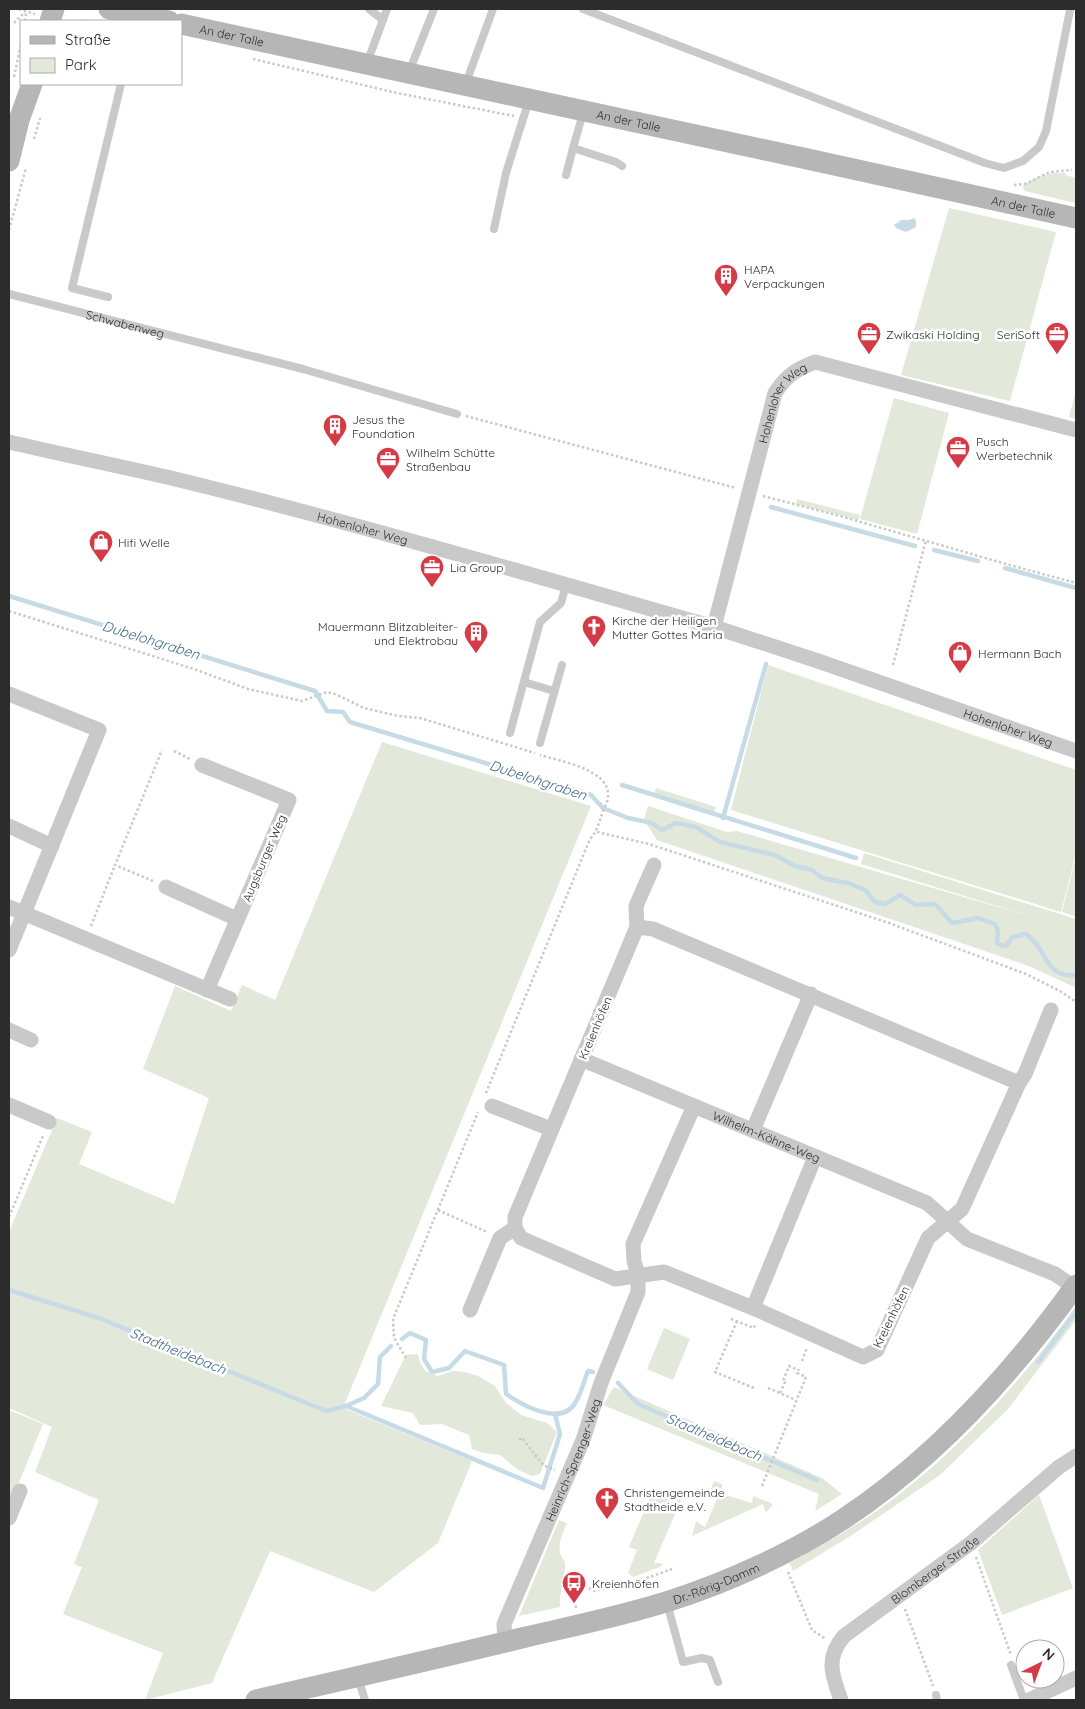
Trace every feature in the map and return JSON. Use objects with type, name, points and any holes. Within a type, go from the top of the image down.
[{"type":"street","points":[[109,9],[163,20]]},
{"type":"street","name":"An der Talle","points":[[182,24],[1076,218]]},
{"type":"street","points":[[9,161],[19,120],[22,85]]},
{"type":"street","name":"Hohenloher Weg","points":[[714,627],[775,393],[784,380],[798,369],[815,362],[1076,430]]},
{"type":"street","name":"Hohenloher Weg","points":[[9,442],[175,480],[396,538],[714,627],[818,661],[1076,752]]},
{"type":"street","points":[[9,694],[99,730],[9,950]]},
{"type":"street","name":"Augsburger Weg","points":[[202,765],[289,800],[208,990]]},
{"type":"street","points":[[9,826],[52,846]]},
{"type":"street","name":"Kreienhöfen","points":[[654,865],[636,906],[637,927],[515,1217],[514,1228],[521,1238],[616,1278],[664,1272],[753,1308],[863,1357],[877,1350],[928,1238],[962,1209],[1051,1010]]},
{"type":"street","points":[[166,887],[238,919]]},
{"type":"street","points":[[9,907],[230,999]]},
{"type":"street","points":[[637,927],[653,928],[1019,1083]]},
{"type":"street","points":[[753,1130],[811,994]]},
{"type":"street","points":[[9,1030],[31,1040]]},
{"type":"street","name":"Wilhelm-Köhne-Weg","points":[[582,1059],[927,1203],[947,1222]]},
{"type":"street","points":[[487,1104],[551,1129]]},
{"type":"street","points":[[9,1105],[49,1122]]},
{"type":"street","points":[[638,1275],[634,1261],[633,1244],[694,1106]]},
{"type":"street","points":[[753,1308],[815,1157]]},
{"type":"street","points":[[947,1222],[967,1239],[1054,1274],[1075,1286]]},
{"type":"street","points":[[470,1310],[500,1238],[514,1228]]},
{"type":"street","name":"Heinrich-Sprenger-Weg","points":[[505,1642],[504,1624],[583,1440],[600,1383],[638,1292],[638,1275]]},
{"type":"street","name":"Dr.-Rörig-Damm","points":[[256,1700],[666,1602],[781,1555],[840,1521],[928,1454],[991,1391],[1075,1286]]},
{"type":"street","name":"Blomberger Straße","points":[[836,1646],[844,1636],[971,1543],[1059,1467],[1076,1456]]},
{"type":"street","points":[[9,1518],[20,1491]]},
{"type":"street","points":[[836,1646],[832,1658],[832,1673],[841,1700]]},
{"type":"street","points":[[1029,1700],[1076,1678]]},
{"type":"lane","points":[[369,9],[383,20]]},
{"type":"lane","points":[[366,65],[387,9]]},
{"type":"lane","points":[[409,72],[434,9]]},
{"type":"lane","points":[[466,85],[493,9]]},
{"type":"lane","points":[[583,9],[985,163],[1004,168],[1023,161],[1039,147],[1046,131],[1071,11]]},
{"type":"lane","points":[[108,297],[72,288],[121,85]]},
{"type":"lane","points":[[494,229],[506,173],[529,100]]},
{"type":"lane","points":[[566,175],[584,111]]},
{"type":"lane","points":[[573,148],[616,162],[622,166]]},
{"type":"lane","name":"Schwabenweg","points":[[9,294],[304,369],[457,414]]},
{"type":"lane","points":[[510,733],[540,622],[561,602],[566,585]]},
{"type":"lane","points":[[540,743],[562,664]]},
{"type":"lane","points":[[524,682],[554,691]]},
{"type":"lane","points":[[666,1602],[683,1662],[702,1658],[710,1660],[718,1682]]},
{"type":"lane","points":[[1011,1666],[1024,1700]]},
{"type":"lane","points":[[357,1676],[365,1700]]},
{"type":"path","points":[[14,23],[26,11],[25,20]]},
{"type":"path","points":[[457,414],[978,554],[1006,564],[1076,583]]},
{"type":"path","points":[[893,665],[926,540]]},
{"type":"path","points":[[9,611],[194,669],[248,689],[302,701],[327,692],[364,708],[398,716],[420,718],[593,772],[607,787],[608,797],[597,832],[590,839],[487,1104],[438,1210],[393,1319],[394,1338],[406,1358]]},
{"type":"path","points":[[86,939],[114,865],[162,750]]},
{"type":"path","points":[[597,832],[649,844],[890,923],[1026,974],[1060,991],[1076,1002]]},
{"type":"path","points":[[114,865],[166,887]]},
{"type":"path","points":[[9,1217],[49,1122]]},
{"type":"path","points":[[438,1210],[500,1238]]},
{"type":"path","points":[[737,1322],[715,1372],[754,1388]]},
{"type":"path","points":[[762,1486],[806,1377],[797,1374],[798,1370],[789,1366],[782,1381],[785,1382],[780,1393]]},
{"type":"path","points":[[768,1388],[796,1400]]},
{"type":"path","points":[[519,1440],[522,1438],[543,1465],[555,1470]]},
{"type":"path","points":[[971,1543],[1013,1662],[1011,1666]]},
{"type":"path","points":[[785,1565],[812,1630],[836,1646]]},
{"type":"path","points":[[580,1624],[574,1598],[580,1584],[594,1591],[650,1577],[672,1569]]},
{"type":"path","points":[[901,1596],[936,1698]]},
{"type":"green space","points":[[1053,173],[1066,173],[1065,175],[1076,178],[1076,203],[1024,191],[1023,185],[1038,177]]},
{"type":"green space","points":[[949,208],[1056,232],[1010,401],[901,375]]},
{"type":"green space","points":[[1076,390],[1076,419],[1069,417]]},
{"type":"green space","points":[[894,398],[949,413],[917,534],[860,519]]},
{"type":"green space","points":[[797,499],[860,515],[858,520],[796,504]]},
{"type":"green space","points":[[768,665],[1076,770],[1076,853],[1061,912],[731,810]]},
{"type":"green space","points":[[382,742],[591,806],[343,1408],[472,1461],[438,1543],[374,1592],[270,1551],[212,1683],[145,1700],[163,1653],[63,1614],[82,1567],[74,1564],[99,1500],[35,1472],[52,1427],[9,1408],[9,1232],[57,1118],[92,1132],[79,1164],[174,1204],[209,1098],[143,1069],[175,986],[231,1011],[242,985],[275,1000]]},
{"type":"green space","points":[[656,788],[716,807],[713,816],[653,797]]},
{"type":"green space","points":[[648,806],[727,832],[737,831],[1036,918],[861,864],[864,853],[1076,919],[1076,988],[1029,966],[657,840],[644,820]]},
{"type":"green space","points":[[1076,856],[1076,917],[1062,912]]},
{"type":"green space","points":[[1076,1306],[1076,1320],[1008,1409],[940,1475],[852,1535],[793,1571],[790,1563],[878,1510],[934,1466],[985,1416],[1033,1362]]},
{"type":"green space","points":[[664,1328],[690,1339],[673,1380],[647,1369]]},
{"type":"green space","points":[[418,1354],[425,1371],[438,1376],[453,1371],[478,1376],[495,1386],[506,1403],[521,1415],[547,1423],[557,1432],[540,1474],[532,1476],[518,1470],[500,1455],[483,1453],[472,1449],[469,1435],[442,1424],[420,1425],[413,1413],[381,1406],[406,1355]]},
{"type":"green space","points":[[614,1387],[822,1478],[842,1494],[815,1511],[819,1494],[603,1405]]},
{"type":"green space","points":[[9,1410],[43,1424],[13,1497],[9,1495]]},
{"type":"green space","points":[[714,1481],[722,1484],[722,1494],[752,1503],[753,1496],[773,1504],[766,1513],[763,1504],[692,1536],[696,1521],[705,1527],[718,1497],[710,1491]]},
{"type":"green space","points":[[654,1488],[681,1500],[654,1563],[662,1563],[662,1566],[633,1577],[628,1573],[637,1550],[629,1547]]},
{"type":"green space","points":[[1039,1495],[1073,1588],[1002,1615],[978,1550]]},
{"type":"green space","points":[[559,1520],[567,1523],[560,1545],[560,1553],[565,1564],[560,1607],[519,1616]]},
{"type":"water","points":[[914,218],[916,227],[906,232],[896,228],[894,225],[901,220]]},
{"type":"waterway","points":[[771,507],[915,546]]},
{"type":"waterway","points":[[934,550],[978,561]]},
{"type":"waterway","points":[[1005,568],[1076,588]]},
{"type":"waterway","name":"Dubelohgraben","points":[[9,596],[315,691],[327,711],[343,712],[350,722],[591,795],[603,808],[628,818],[652,823],[662,830],[676,823],[696,827],[720,842],[775,855],[795,866],[812,870],[822,878],[848,883],[865,890],[875,902],[885,904],[900,895],[916,905],[935,904],[952,923],[978,918],[995,924],[998,931],[997,943],[1001,945],[1006,946],[1012,937],[1026,934],[1037,944],[1052,968],[1061,974],[1076,975]]},
{"type":"waterway","points":[[723,818],[766,664]]},
{"type":"waterway","name":"Dubelohgraben","points":[[622,785],[856,858]]},
{"type":"waterway","name":"Stadtheidebach","points":[[9,1290],[99,1318],[326,1411],[346,1406],[543,1488],[560,1434],[555,1414]]},
{"type":"waterway","points":[[1038,1362],[1076,1312]]},
{"type":"waterway","name":"Stadtheidebach","points":[[402,1339],[410,1333],[426,1340],[424,1359],[432,1372],[449,1368],[465,1351],[504,1365],[506,1394],[531,1408],[551,1414],[569,1410],[581,1392],[588,1371],[593,1372]]},
{"type":"waterway","name":"Stadtheidebach","points":[[346,1406],[364,1398],[378,1384],[380,1357],[391,1346]]},
{"type":"waterway","name":"Stadtheidebach","points":[[618,1383],[638,1404],[817,1480]]},
{"type":"place","name":"HAPA Verpackungen","points":[[726,297]]},
{"type":"place","name":"Zwikaski Holding","points":[[869,355]]},
{"type":"place","name":"SeriSoft","points":[[1057,355]]},
{"type":"place","name":"Jesus the Foundation","points":[[335,447]]},
{"type":"place","name":"Pusch Werbetechnik","points":[[958,469]]},
{"type":"place","name":"Wilhelm Schütte Straßenbau","points":[[388,480]]},
{"type":"place","name":"Hifi Welle","points":[[101,563]]},
{"type":"place","name":"Lia Group","points":[[432,588]]},
{"type":"place","name":"Kirche der Heiligen Mutter Gottes Maria","points":[[594,648]]},
{"type":"place","name":"Mauermann Blitzableiter- und Elektrobau","points":[[476,654]]},
{"type":"place","name":"Hermann Bach","points":[[960,674]]},
{"type":"place","name":"Christengemeinde Stadtheide e.V.","points":[[607,1520]]},
{"type":"place","name":"Kreienhöfen","points":[[574,1604]]}]
